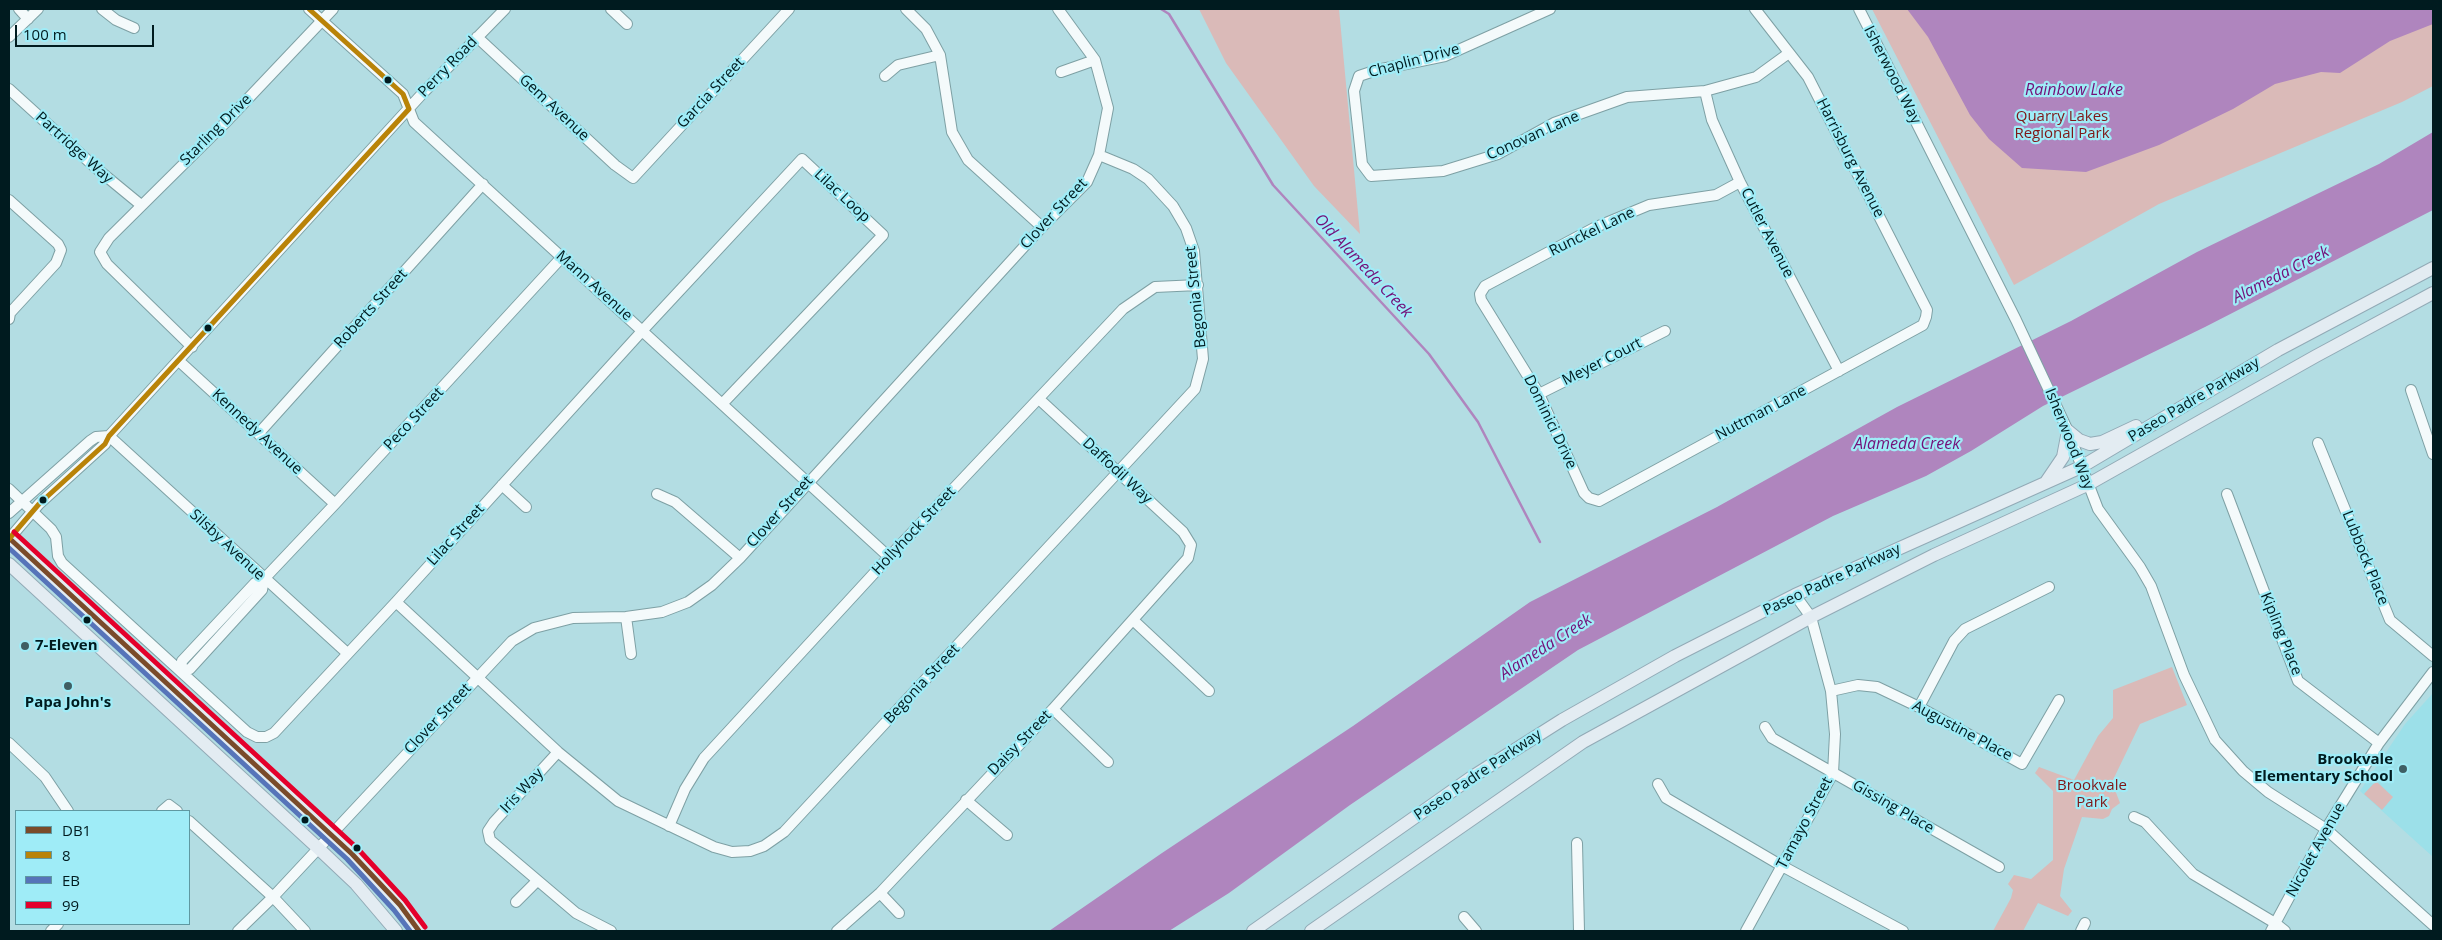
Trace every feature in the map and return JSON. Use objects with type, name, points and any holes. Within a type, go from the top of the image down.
[{"type":"main road","name":"Paseo Padre Parkway","points":[[1253,931],[1472,777],[1562,720],[1675,656],[1795,595],[2081,467],[2278,350],[2433,268]]},
{"type":"main road","name":"Paseo Padre Parkway","points":[[1311,931],[1583,742],[1810,617],[1934,555],[2087,486],[2316,356],[2433,293]]},
{"type":"main road","points":[[2067,430],[2079,440],[2090,444],[2102,442],[2147,420],[2178,410]]},
{"type":"main road","points":[[2044,484],[2063,457],[2067,430]]},
{"type":"main road","points":[[9,539],[331,834],[369,871],[400,905],[420,931]]},
{"type":"main road","points":[[9,564],[356,884],[396,931]]},
{"type":"street","points":[[19,9],[28,19]]},
{"type":"street","points":[[9,37],[38,9]]},
{"type":"street","points":[[102,9],[116,20],[134,28]]},
{"type":"street","name":"Mann Avenue","points":[[309,9],[403,94],[414,122],[808,481],[888,557]]},
{"type":"street","name":"Starling Drive","points":[[192,347],[107,264],[100,252],[109,238],[224,124],[333,9]]},
{"type":"street","name":"Perry Road","points":[[9,539],[65,480],[105,444],[109,436],[409,109],[504,9]]},
{"type":"street","points":[[611,9],[627,24]]},
{"type":"street","name":"Garcia Street","points":[[633,178],[789,9]]},
{"type":"street","points":[[906,9],[926,29],[940,55],[952,132],[968,160],[1042,227]]},
{"type":"street","name":"Clover Street","points":[[238,931],[273,897],[477,675],[512,641],[534,628],[573,618],[626,617],[662,612],[688,602],[712,585],[740,558],[808,481],[1042,227],[1087,182],[1099,155],[1108,108],[1095,60],[1058,9]]},
{"type":"street","name":"Chaplin Drive","points":[[1362,164],[1354,91],[1358,76],[1445,56],[1550,9]]},
{"type":"street","name":"Harrisburg Avenue","points":[[1755,9],[1808,77],[1927,310],[1926,317]]},
{"type":"street","name":"Isherwood Way","points":[[1859,9],[2035,360],[2067,430],[2087,486],[2098,509],[2140,567],[2151,586],[2184,675],[2214,740],[2243,771],[2268,792],[2326,829],[2433,925]]},
{"type":"street","name":"Gem Avenue","points":[[478,37],[615,165],[633,178]]},
{"type":"street","name":"Conovan Lane","points":[[1362,164],[1371,176],[1443,171],[1498,154],[1554,124],[1627,97],[1705,91],[1756,77],[1789,53]]},
{"type":"street","points":[[885,76],[898,65],[940,55]]},
{"type":"street","points":[[1061,72],[1095,60]]},
{"type":"street","name":"Partridge Way","points":[[9,89],[96,168],[141,205]]},
{"type":"street","name":"Cutler Avenue","points":[[1705,91],[1712,120],[1740,182],[1838,371]]},
{"type":"street","name":"Begonia Street","points":[[396,602],[558,752],[618,802],[714,847],[732,852],[750,851],[764,846],[784,832],[1195,389],[1203,359],[1194,251],[1186,228],[1173,206],[1148,178],[1133,169],[1099,155]]},
{"type":"street","name":"Lilac Loop","points":[[643,330],[802,159],[883,235],[723,403]]},
{"type":"street","name":"Runckel Lane","points":[[1480,294],[1486,286],[1596,227],[1649,205],[1716,195],[1740,182]]},
{"type":"street","name":"Roberts Street","points":[[259,433],[483,184]]},
{"type":"street","points":[[9,200],[58,244],[61,250],[56,263],[10,314],[9,319]]},
{"type":"street","name":"Peco Street","points":[[180,671],[182,662],[255,583],[264,579],[335,504],[562,257]]},
{"type":"street","name":"Hollyhock Street","points":[[669,826],[685,789],[704,758],[888,557],[1123,309],[1156,287],[1198,285]]},
{"type":"street","name":"Dominici Drive","points":[[1480,294],[1481,300],[1539,394],[1584,493],[1589,498]]},
{"type":"street","name":"Nuttman Lane","points":[[1589,498],[1599,501],[1923,325],[1926,317]]},
{"type":"street","name":"Lilac Street","points":[[180,671],[247,732],[257,738],[266,737],[274,733],[346,652],[396,602],[643,330]]},
{"type":"street","name":"Meyer Court","points":[[1539,394],[1665,331]]},
{"type":"street","name":"Kennedy Avenue","points":[[179,361],[335,504]]},
{"type":"street","points":[[2411,390],[2433,454]]},
{"type":"street","name":"Daffodil Way","points":[[1039,399],[1183,532],[1191,545]]},
{"type":"street","name":"Perry Road","points":[[9,513],[90,441],[96,437],[109,436]]},
{"type":"street","name":"Silsby Avenue","points":[[109,436],[346,652]]},
{"type":"street","name":"Lubbock Place","points":[[2318,443],[2390,620],[2433,656]]},
{"type":"street","points":[[502,484],[526,507]]},
{"type":"street","points":[[9,489],[51,529],[56,537],[58,556],[62,563],[180,671]]},
{"type":"street","points":[[657,494],[675,502],[740,558]]},
{"type":"street","name":"Kipling Place","points":[[2227,494],[2298,680],[2379,743]]},
{"type":"street","name":"Daisy Street","points":[[837,931],[880,893],[1053,709],[1188,558],[1191,545]]},
{"type":"street","points":[[1919,707],[1954,640],[1965,630],[2049,587]]},
{"type":"street","name":"Tamayo Street","points":[[1746,931],[1832,773],[1835,734],[1831,691],[1810,617],[1795,595]]},
{"type":"street","points":[[626,617],[631,654]]},
{"type":"street","points":[[1133,620],[1209,691]]},
{"type":"street","name":"Nicolet Avenue","points":[[2273,927],[2326,829],[2379,743],[2433,672]]},
{"type":"street","name":"Augustine Place","points":[[1831,691],[1858,685],[1877,688],[1919,707],[2022,764],[2059,700]]},
{"type":"street","points":[[1053,709],[1108,762]]},
{"type":"street","name":"Gissing Place","points":[[1765,727],[1772,738],[1999,867]]},
{"type":"street","points":[[9,743],[45,777],[67,810]]},
{"type":"street","name":"Iris Way","points":[[537,881],[490,840],[488,831],[558,752]]},
{"type":"street","points":[[1658,784],[1666,798],[1782,866],[1903,931]]},
{"type":"street","points":[[966,800],[1007,835]]},
{"type":"street","points":[[2134,817],[2145,822],[2193,874],[2273,927],[2284,931]]},
{"type":"street","points":[[190,822],[273,897],[305,931]]},
{"type":"street","points":[[1577,843],[1580,931]]},
{"type":"street","points":[[516,902],[537,881],[576,913],[612,931]]},
{"type":"street","points":[[880,893],[899,913]]},
{"type":"street","points":[[1464,918],[1476,931]]},
{"type":"shaded area","name":"Brookvale Elementary School","points":[[2433,693],[2433,857],[2360,791],[2405,724]]},
{"type":"green space","points":[[1199,9],[1339,9],[1360,234],[1314,186],[1226,63]]},
{"type":"green space","name":"Quarry Lakes Regional Park","points":[[1872,9],[2433,9],[2433,86],[2402,102],[2159,204],[2014,285]]},
{"type":"green space","name":"Brookvale Park","points":[[2172,667],[2187,705],[2140,724],[2112,782],[2120,803],[2112,809],[2109,816],[2103,819],[2082,817],[2064,869],[2060,896],[2072,911],[2068,916],[2038,903],[2023,931],[1993,931],[2011,898],[2013,890],[2008,884],[2014,875],[2031,879],[2053,860],[2053,791],[2035,773],[2039,767],[2074,780],[2098,736],[2113,718],[2113,690]]},
{"type":"green space","points":[[2376,781],[2393,797],[2382,810],[2364,794]]},
{"type":"water","name":"Rainbow Lake","points":[[1907,9],[2433,9],[2433,24],[2390,41],[2340,73],[2321,72],[2275,84],[2233,109],[2159,145],[2086,172],[2022,168],[1989,139],[1970,115],[1928,37]]},
{"type":"water","name":"Alameda Creek","points":[[2433,132],[2433,210],[2205,327],[2043,406],[1971,451],[1926,476],[1833,516],[1578,650],[1350,805],[1229,893],[1169,931],[1049,931],[1353,726],[1530,602],[1717,507],[1897,407],[2071,321],[2197,252],[2379,164]]},
{"type":"waterway","name":"Old Alameda Creek","points":[[1161,9],[1169,14],[1273,185],[1429,354],[1478,422],[1540,542]]},
{"type":"transit line","name":"8","points":[[309,9],[403,94],[409,109]]},
{"type":"transit line","name":"8","points":[[9,539],[39,504],[105,444],[109,436],[409,109]]},
{"type":"transit line","name":"99","points":[[14,532],[357,848],[405,900],[425,927]]},
{"type":"transit line","name":"DB1","points":[[9,538],[352,854],[400,905],[419,931]]},
{"type":"transit line","name":"EB","points":[[9,548],[347,859],[394,910],[410,931]]},
{"type":"place","name":"7-Eleven","points":[[25,646]]},
{"type":"place","name":"Papa John's","points":[[68,686]]},
{"type":"place","name":"Brookvale Elementary School","points":[[2403,769]]}]
